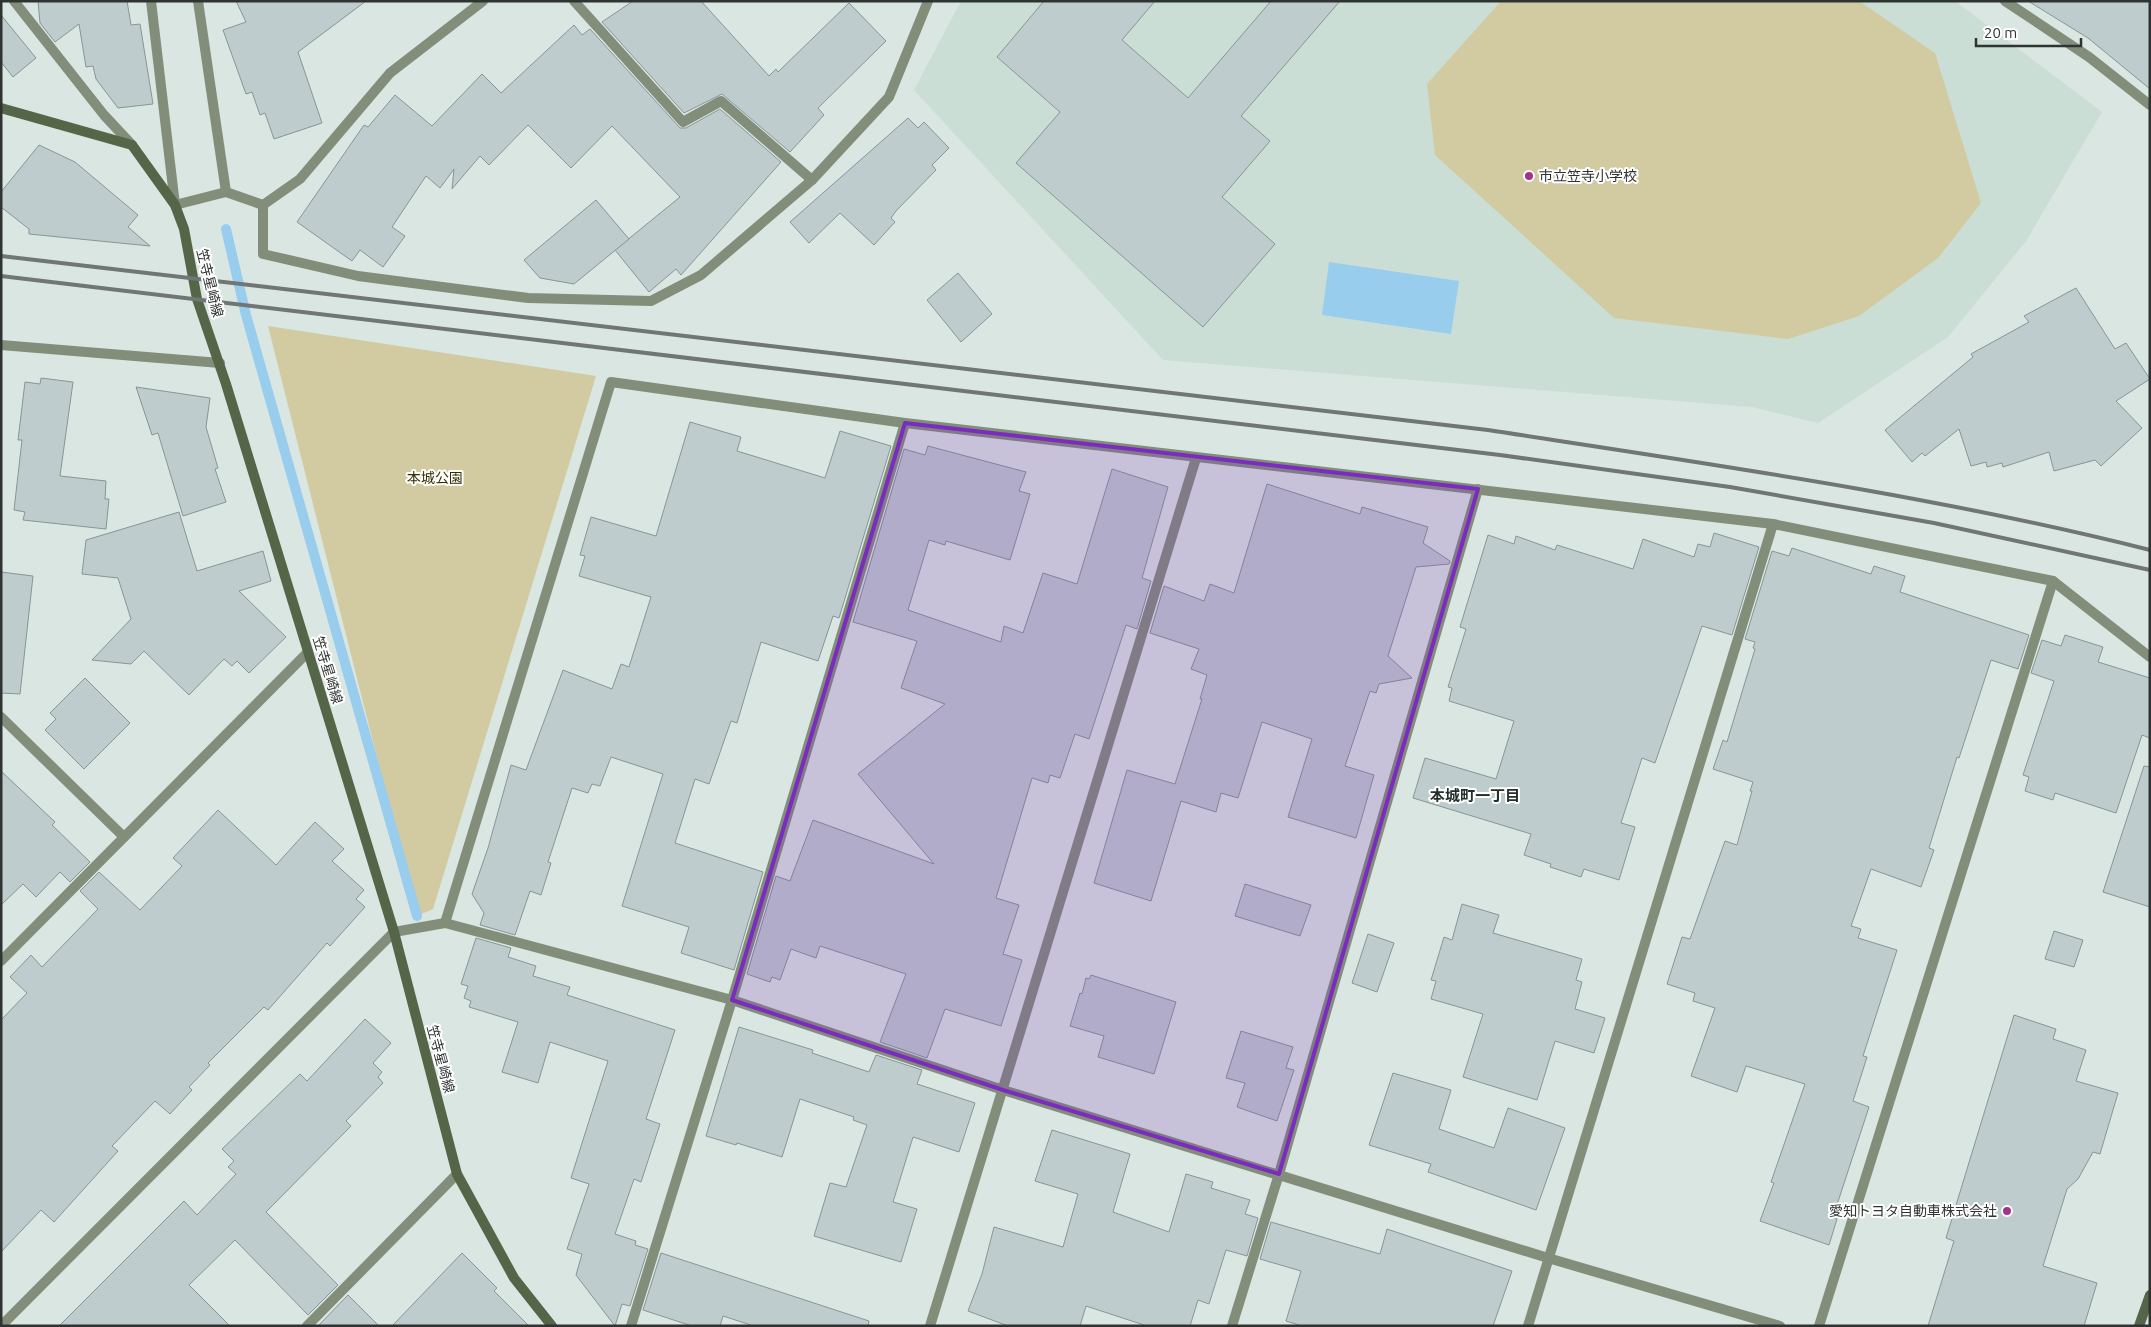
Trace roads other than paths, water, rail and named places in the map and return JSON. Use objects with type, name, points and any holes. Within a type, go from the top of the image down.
[{"type":"main road","points":[[1,108],[132,145]]},
{"type":"main road","name":"笠寺星崎線","points":[[132,145],[176,205],[184,230],[197,299],[220,363],[394,932],[457,1174],[514,1278],[552,1326]]},
{"type":"main road","points":[[2140,1326],[2150,1294]]},
{"type":"street","points":[[14,1],[104,115],[132,145]]},
{"type":"street","points":[[151,1],[176,205],[226,192],[263,204]]},
{"type":"street","points":[[198,1],[226,192]]},
{"type":"street","points":[[263,204],[300,179],[390,73],[483,1]]},
{"type":"street","points":[[574,1],[683,122],[721,101],[812,180]]},
{"type":"street","points":[[263,204],[263,254],[358,276],[528,298],[651,301],[701,275],[812,180],[889,97],[928,1]]},
{"type":"street","points":[[2005,1],[2089,57],[2150,105]]},
{"type":"street","points":[[1,345],[220,363]]},
{"type":"street","points":[[445,923],[611,382],[905,423],[1773,524],[2053,581],[2150,656]]},
{"type":"street","points":[[631,1326],[732,1000],[905,423]]},
{"type":"street","points":[[930,1326],[1196,458]]},
{"type":"street","points":[[1232,1326],[1279,1174],[1478,489]]},
{"type":"street","points":[[1528,1326],[1773,524]]},
{"type":"street","points":[[1819,1326],[2053,581]]},
{"type":"street","points":[[1,961],[308,652]]},
{"type":"street","points":[[1,717],[124,837]]},
{"type":"street","points":[[1,1326],[394,932],[445,923],[732,1000],[1002,1090],[1548,1258],[1780,1326]]},
{"type":"street","points":[[307,1326],[457,1174]]},
{"type":"water","points":[[1329,262],[1459,281],[1451,334],[1322,315]]},
{"type":"waterway","points":[[226,229],[246,315],[417,916]]},
{"type":"railway","points":[[1,256],[1488,430],[1737,468],[1903,497],[2068,530],[2150,550]]},
{"type":"railway","points":[[1,276],[1500,455],[1730,487],[1934,523],[2150,570]]},
{"type":"place","name":"市立笠寺小学校","points":[[1529,176]]},
{"type":"place","name":"愛知トヨタ自動車株式会社","points":[[2007,1211]]},
{"type":"district","name":"本城町一丁目","points":[[1475,796]]},
{"type":"park label","name":"本城公園","points":[[435,478]]}]
